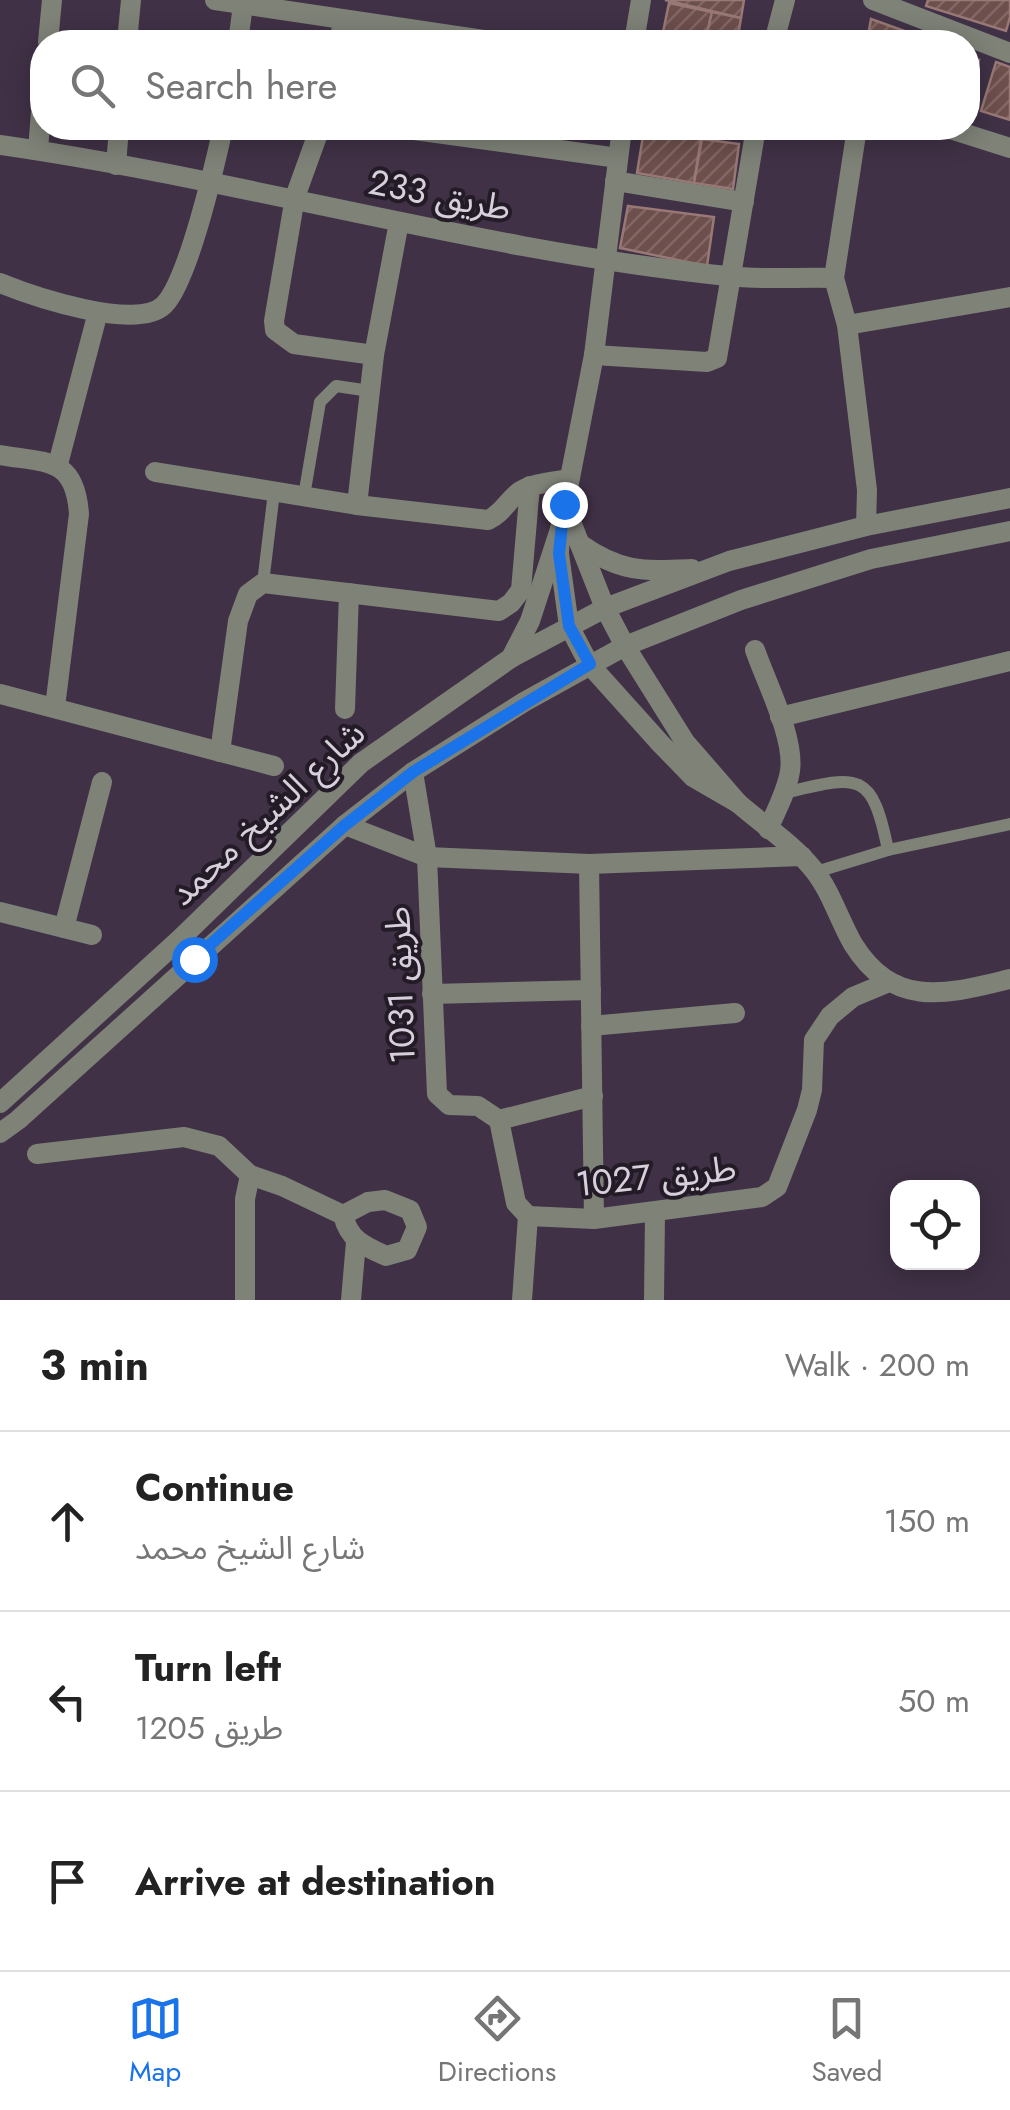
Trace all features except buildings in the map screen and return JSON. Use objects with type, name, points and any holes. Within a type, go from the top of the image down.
[{"type":"street","points":[[49,30],[52,0]]},
{"type":"street","points":[[128,30],[131,0]]},
{"type":"street","points":[[216,0],[335,13],[431,30]]},
{"type":"street","points":[[636,30],[641,0]]},
{"type":"street","points":[[777,30],[785,0]]},
{"type":"street","points":[[873,0],[949,30]]},
{"type":"street","points":[[240,30],[243,5]]},
{"type":"street","points":[[980,42],[1010,54]]},
{"type":"street","points":[[980,138],[1010,148]]},
{"type":"street","points":[[38,150],[39,140]]},
{"type":"street","points":[[116,165],[118,140]]},
{"type":"street","points":[[0,285],[98,312],[143,316],[163,306],[176,286],[211,180],[219,140]]},
{"type":"street","points":[[316,140],[295,198],[275,330],[294,344],[374,355]]},
{"type":"street","points":[[487,140],[618,158]]},
{"type":"street","points":[[620,140],[594,355],[560,529],[559,554],[569,626],[590,664],[693,777],[738,803]]},
{"type":"street","points":[[594,355],[707,362],[717,358],[754,140]]},
{"type":"street","points":[[856,140],[834,278],[847,325],[867,490],[866,526]]},
{"type":"street","name":"طريق 233","points":[[0,145],[211,180],[399,222],[605,260],[731,276],[834,278]]},
{"type":"street","points":[[615,182],[744,202]]},
{"type":"street","points":[[358,505],[374,355],[399,222]]},
{"type":"street","points":[[847,325],[1010,297]]},
{"type":"street","points":[[58,464],[98,312]]},
{"type":"street","points":[[0,455],[58,464],[78,491],[79,514],[54,706]]},
{"type":"street","points":[[154,472],[358,505],[488,520],[530,486],[568,479]]},
{"type":"street","points":[[220,752],[238,621],[248,594],[263,584],[499,611],[512,603],[521,590],[530,486]]},
{"type":"street","name":"شارع الشيخ محمد","points":[[0,1103],[180,939],[335,786],[436,707],[511,658],[605,608],[709,569],[866,526],[1010,498]]},
{"type":"street","points":[[564,504],[605,608],[685,742],[738,803],[809,864],[854,945],[871,967],[889,982],[913,992],[950,993],[1010,979]]},
{"type":"street","points":[[511,658],[530,622],[560,529]]},
{"type":"street","name":"شارع الشيخ محمد","points":[[0,1133],[344,826],[413,772],[590,664],[741,600],[871,559],[1010,531]]},
{"type":"street","points":[[580,544],[614,565],[638,572],[709,569]]},
{"type":"street","points":[[344,709],[349,593]]},
{"type":"street","points":[[755,650],[780,717],[791,767],[768,829]]},
{"type":"street","points":[[780,717],[1010,661]]},
{"type":"street","points":[[0,694],[274,766]]},
{"type":"street","name":"طريق 1031","points":[[413,772],[427,857],[437,1094],[449,1105],[478,1106],[499,1120]]},
{"type":"street","points":[[64,928],[102,782]]},
{"type":"street","points":[[344,826],[427,857],[589,864],[809,864]]},
{"type":"street","points":[[589,864],[594,1219]]},
{"type":"street","points":[[0,912],[92,935]]},
{"type":"street","name":"طريق 1027","points":[[528,1216],[594,1219],[762,1197],[777,1187],[812,1090],[814,1040],[830,1016],[853,997],[889,982]]},
{"type":"street","points":[[432,994],[591,990]]},
{"type":"street","points":[[592,1026],[734,1012]]},
{"type":"street","points":[[522,1300],[528,1216],[516,1202],[499,1120],[592,1096]]},
{"type":"street","points":[[37,1154],[184,1136],[218,1146],[250,1175],[343,1215]]},
{"type":"street","points":[[246,1300],[246,1199],[250,1175]]},
{"type":"street","points":[[385,1200],[410,1210],[417,1228],[407,1250],[386,1256],[356,1242],[346,1230],[343,1215],[368,1202],[385,1200]]},
{"type":"street","points":[[654,1300],[655,1214]]},
{"type":"street","points":[[351,1300],[356,1242]]},
{"type":"lane","points":[[304,496],[320,402],[336,386],[370,391]]},
{"type":"lane","points":[[263,584],[274,492]]},
{"type":"lane","points":[[784,792],[848,781],[864,786],[880,811],[888,850]]},
{"type":"lane","points":[[809,864],[1010,824]]},
{"type":"route","points":[[194,959],[344,826],[413,772],[590,664],[569,626],[559,554],[564,504]]}]
